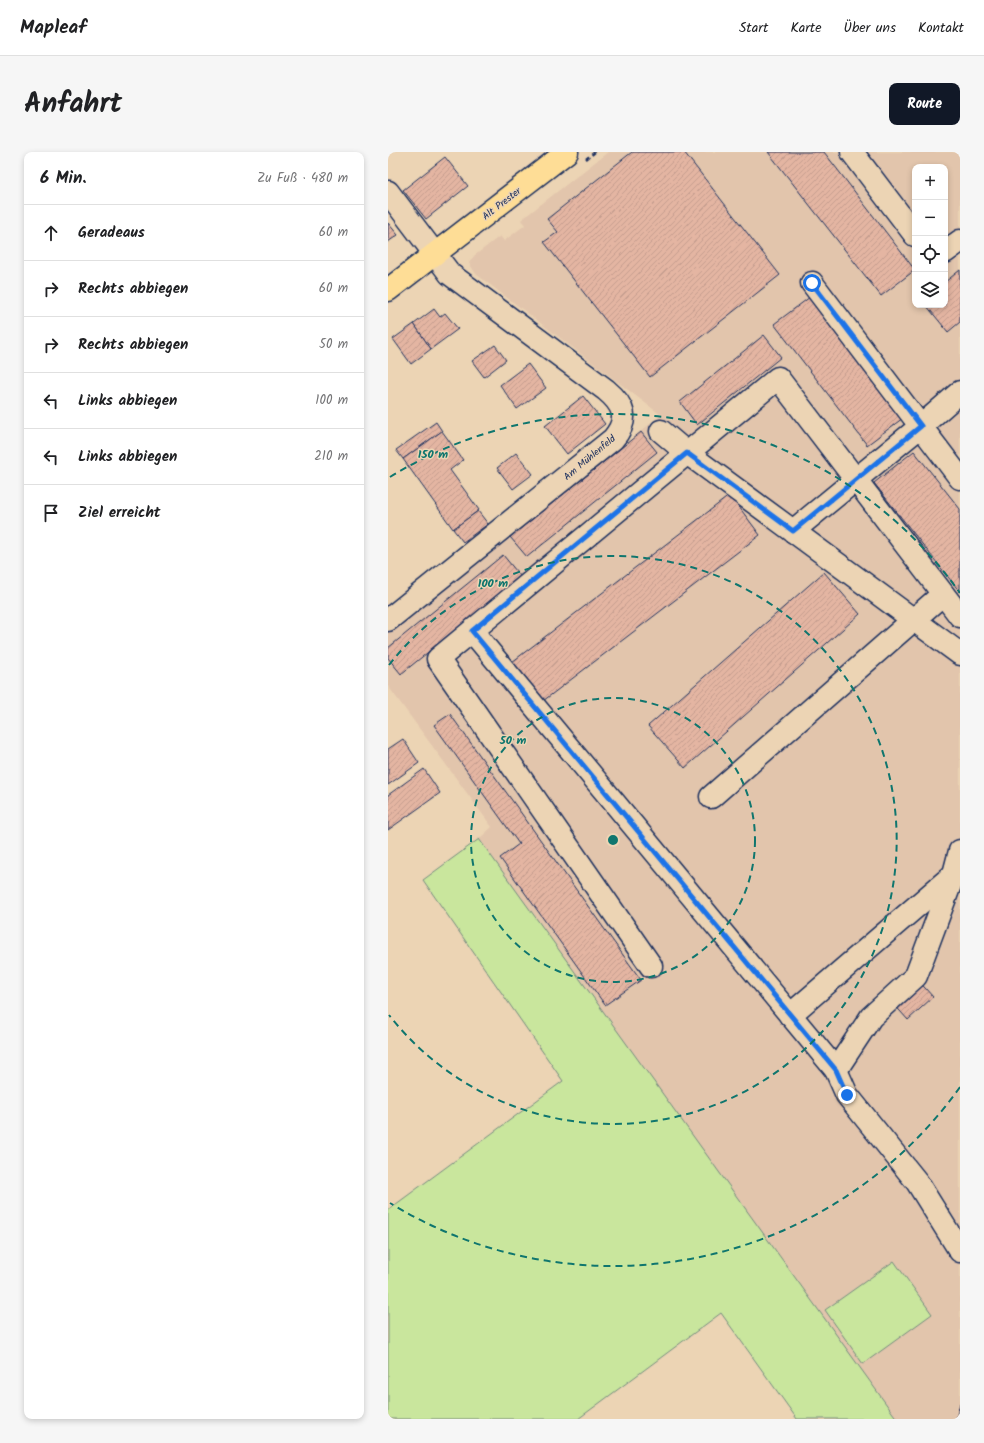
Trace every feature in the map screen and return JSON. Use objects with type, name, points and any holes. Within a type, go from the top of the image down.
[{"type":"main road","name":"Alt Prester","points":[[388,290],[567,152]]},
{"type":"street","points":[[852,152],[912,231]]},
{"type":"street","points":[[388,192],[435,254]]},
{"type":"street","points":[[948,250],[960,241]]},
{"type":"street","name":"Am Mühlenfeld","points":[[388,620],[613,438],[622,426],[623,419],[620,404],[615,398],[450,274],[435,254]]},
{"type":"street","points":[[812,283],[960,478]]},
{"type":"street","points":[[651,966],[438,659],[778,378],[960,616]]},
{"type":"street","points":[[793,531],[960,392]]},
{"type":"street","points":[[660,431],[687,453],[960,654]]},
{"type":"street","points":[[710,797],[943,594]]},
{"type":"street","points":[[472,631],[836,1070],[847,1095],[917,1182],[960,1251]]},
{"type":"street","points":[[836,1070],[871,1017],[916,976],[954,874],[960,851]]},
{"type":"street","points":[[790,1015],[954,874]]},
{"type":"shaded area","points":[[608,152],[960,152],[960,1419],[797,1419],[423,880],[479,839],[492,827],[388,686],[388,632],[510,537],[661,415],[476,274],[469,263],[474,256],[500,236],[504,241],[525,225],[521,220]]},
{"type":"green space","points":[[479,839],[897,1419],[797,1419],[721,1313],[578,1419],[388,1419],[388,1210],[563,1081],[423,880]]},
{"type":"green space","points":[[894,1261],[932,1314],[863,1364],[825,1310]]},
{"type":"building","points":[[632,152],[684,152],[780,275],[650,377],[544,242],[558,232],[547,219]]},
{"type":"building","points":[[768,152],[824,152],[912,266],[912,272],[881,296]]},
{"type":"building","points":[[445,157],[468,186],[426,219],[403,190]]},
{"type":"building","points":[[388,223],[398,235],[388,242]]},
{"type":"building","points":[[960,270],[960,322],[948,332],[928,308],[948,308],[948,280]]},
{"type":"building","points":[[810,297],[903,418],[867,445],[774,324]]},
{"type":"building","points":[[434,309],[440,317],[445,313],[458,329],[431,349],[414,324]]},
{"type":"building","points":[[414,324],[431,349],[411,364],[393,339]]},
{"type":"building","points":[[764,335],[781,357],[697,425],[680,402]]},
{"type":"building","points":[[495,345],[506,360],[484,377],[472,361]]},
{"type":"building","points":[[528,364],[546,388],[517,409],[500,385]]},
{"type":"building","points":[[583,396],[605,424],[567,454],[545,426]]},
{"type":"building","points":[[436,422],[442,431],[403,459],[396,450]]},
{"type":"building","points":[[442,431],[463,460],[450,470],[479,510],[453,529],[403,459]]},
{"type":"building","points":[[641,432],[657,452],[527,557],[510,537]]},
{"type":"building","points":[[914,451],[960,509],[960,592],[874,483]]},
{"type":"building","points":[[516,453],[533,474],[513,489],[497,468]]},
{"type":"building","points":[[730,495],[760,535],[543,701],[512,662]]},
{"type":"building","points":[[478,511],[488,524],[463,542],[453,529]]},
{"type":"building","points":[[503,555],[521,577],[401,674],[388,658],[388,648]]},
{"type":"building","points":[[824,572],[860,614],[685,768],[648,726]]},
{"type":"building","points":[[450,714],[641,980],[605,1005],[500,858],[519,844],[434,725]]},
{"type":"building","points":[[403,739],[419,763],[388,785],[388,749]]},
{"type":"building","points":[[424,769],[440,793],[388,830],[388,795]]},
{"type":"building","points":[[917,979],[933,997],[908,1020],[892,1002]]},
{"type":"building","points":[[960,1403],[960,1419],[956,1419]]},
{"type":"route","points":[[812,283],[921,426],[793,531],[687,453],[472,631],[836,1070],[847,1095]]}]
